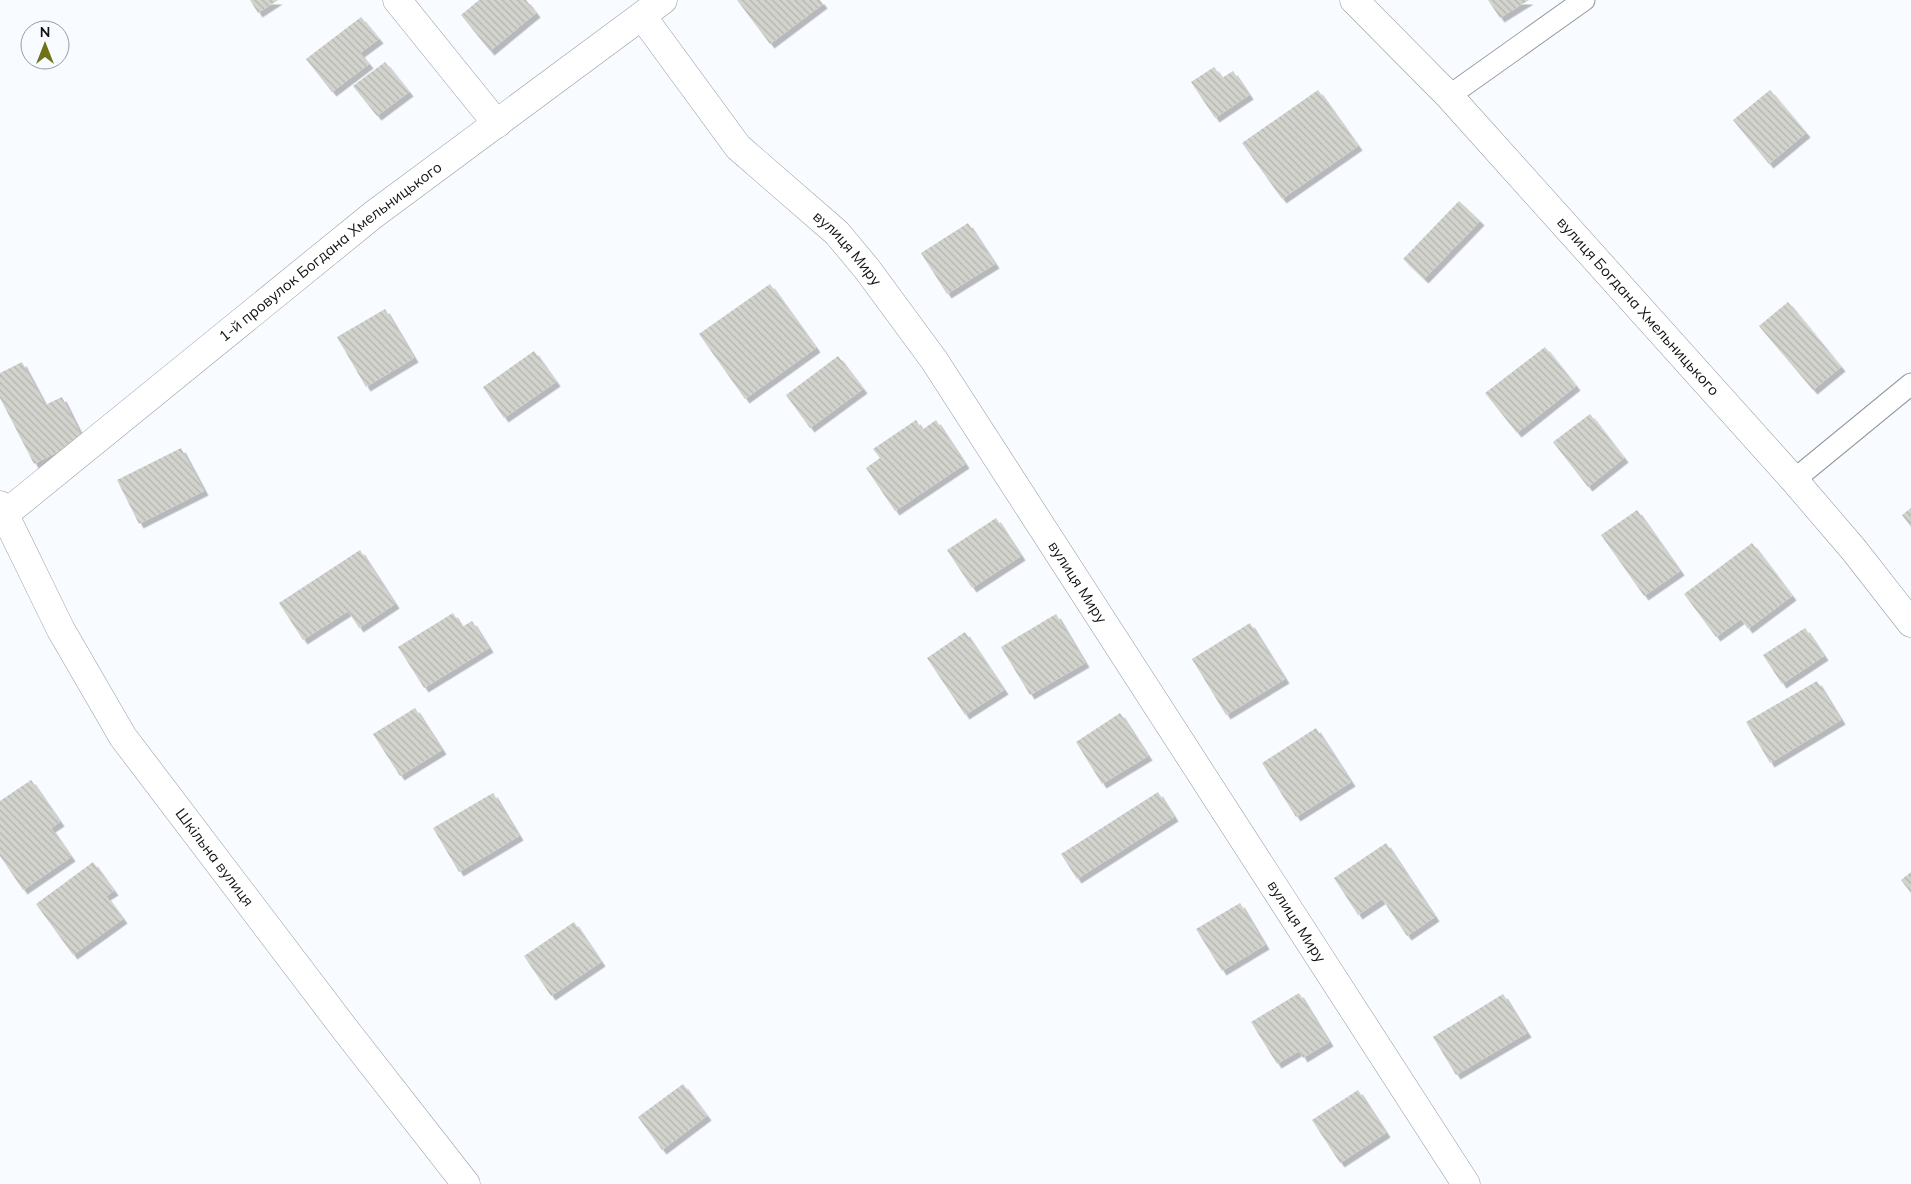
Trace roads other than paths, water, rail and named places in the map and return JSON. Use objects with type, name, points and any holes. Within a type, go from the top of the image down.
[{"type":"street","points":[[397,0],[497,124]]},
{"type":"street","name":"вулиця Богдана Хмельницького","points":[[1354,0],[1449,96],[1794,480],[1854,550],[1911,622]]},
{"type":"street","name":"1-й провулок Богдана Хмельницького","points":[[3,509],[373,215],[653,8]]},
{"type":"street","name":"вулиця Миру","points":[[653,8],[738,147],[837,233],[867,269],[934,360],[1466,1184]]},
{"type":"street","name":"Шкільна вулиця","points":[[3,509],[61,630],[123,737],[344,1028],[466,1184]]},
{"type":"lane","points":[[1449,96],[1584,0]]},
{"type":"lane","points":[[1794,480],[1911,384]]}]
